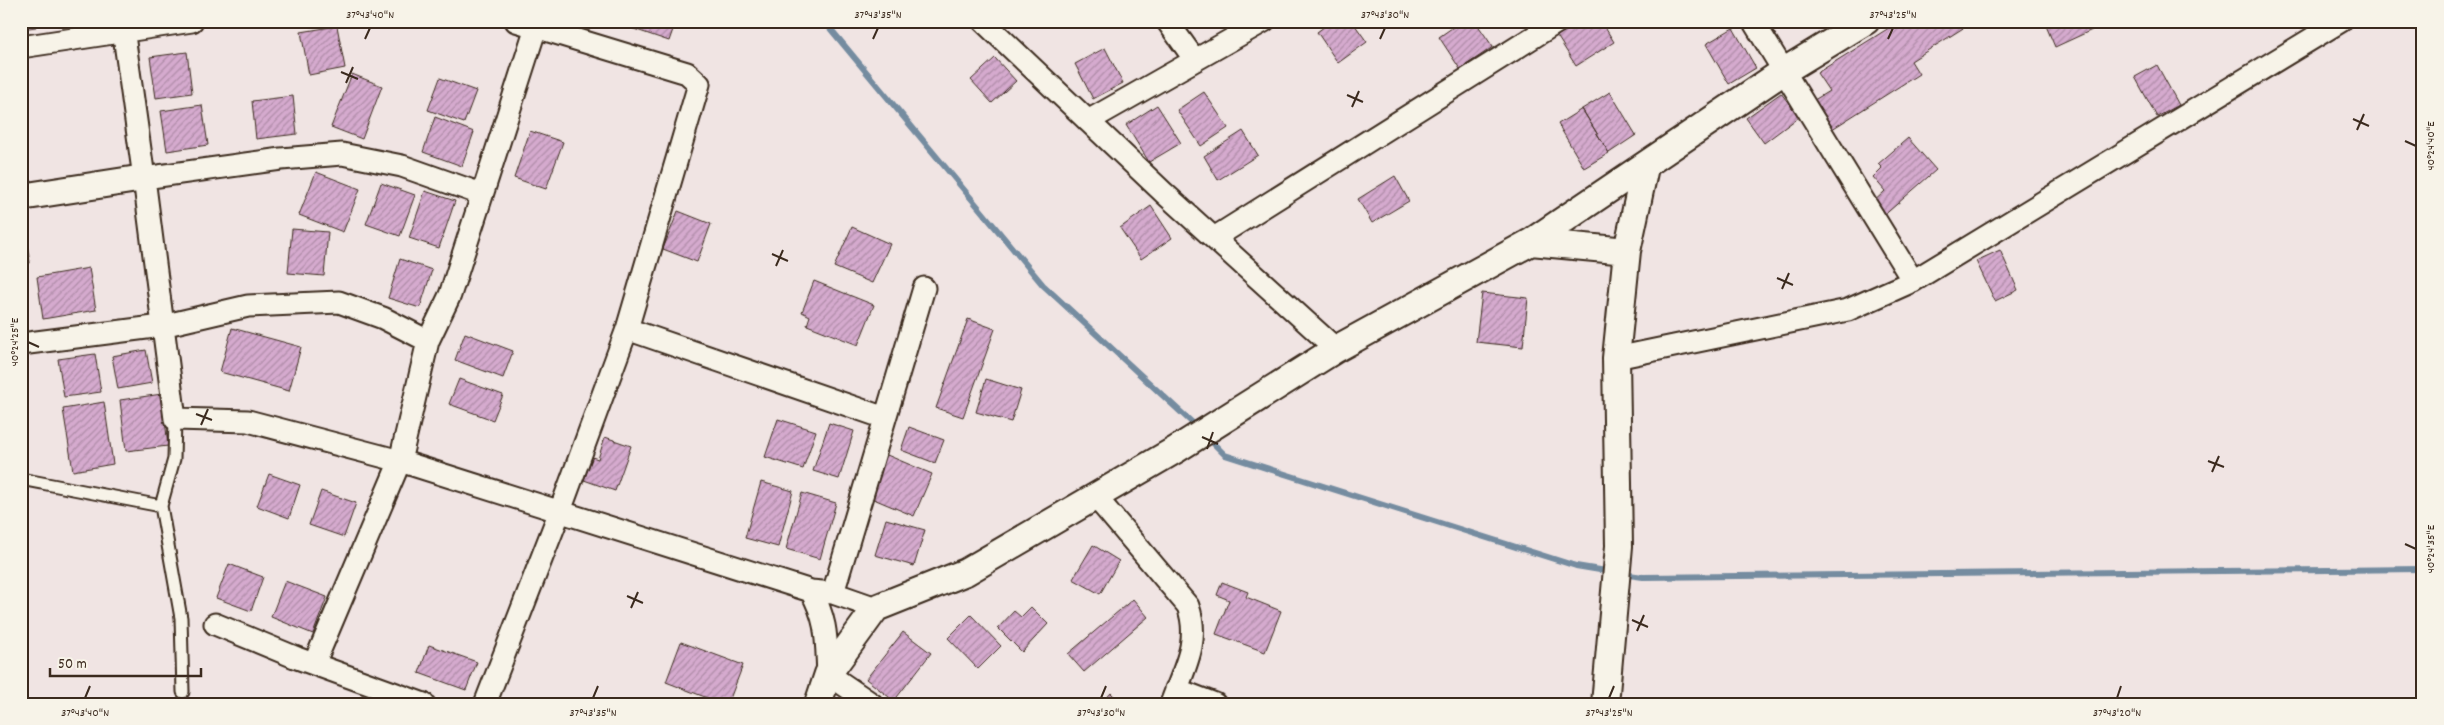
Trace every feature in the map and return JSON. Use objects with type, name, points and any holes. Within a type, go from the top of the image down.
[{"type":"street","points":[[21,47],[122,26],[192,21]]},
{"type":"street","points":[[983,21],[1088,121],[1336,349]]},
{"type":"street","points":[[1167,21],[1195,60]]},
{"type":"street","points":[[1088,121],[1264,21]]},
{"type":"street","points":[[1214,238],[1559,21]]},
{"type":"street","points":[[1753,21],[1913,281]]},
{"type":"street","points":[[818,704],[828,674],[876,608],[966,572],[1177,449],[1336,349],[1531,242],[1645,167],[1784,71],[1866,21]]},
{"type":"street","points":[[1616,358],[1848,310],[1913,281],[2341,21]]},
{"type":"street","points":[[314,664],[400,461],[428,341],[450,295],[481,194],[526,24],[686,73],[700,84],[627,329],[560,511],[485,704]]},
{"type":"street","points":[[122,26],[175,419],[248,421],[400,461],[811,591],[832,593],[876,608]]},
{"type":"street","points":[[21,197],[281,159],[342,154],[402,166],[481,194]]},
{"type":"street","points":[[1605,704],[1613,592],[1619,546],[1616,358],[1627,250],[1645,167]]},
{"type":"street","points":[[1531,242],[1627,250]]},
{"type":"street","points":[[832,593],[924,288]]},
{"type":"street","points":[[21,344],[162,326],[248,306],[339,302],[383,318],[428,341]]},
{"type":"street","points":[[627,329],[885,418]]},
{"type":"street","points":[[1095,496],[1188,606],[1194,622],[1193,644],[1173,696],[1215,704]]},
{"type":"street","points":[[811,591],[822,612],[826,635],[828,674]]},
{"type":"street","points":[[215,624],[314,664],[424,704]]},
{"type":"street","points":[[828,674],[872,704]]},
{"type":"lane","points":[[175,419],[174,459],[161,506],[181,618],[183,692]]},
{"type":"lane","points":[[21,479],[161,506]]},
{"type":"building","points":[[21,21],[35,21],[36,27],[21,29]]},
{"type":"building","points":[[630,21],[676,21],[669,41],[628,27]]},
{"type":"building","points":[[1332,21],[1352,21],[1367,42],[1338,63],[1317,32]]},
{"type":"building","points":[[1462,21],[1475,21],[1493,47],[1460,69],[1439,37]]},
{"type":"building","points":[[1580,21],[1601,21],[1614,42],[1576,66],[1557,36]]},
{"type":"building","points":[[1900,21],[1966,21],[1968,25],[1911,61],[1919,74],[1829,131],[1811,102],[1829,91],[1817,73]]},
{"type":"building","points":[[2044,21],[2089,21],[2092,30],[2055,47]]},
{"type":"building","points":[[337,26],[345,68],[309,75],[301,32]]},
{"type":"building","points":[[1733,28],[1756,68],[1729,84],[1706,44]]},
{"type":"building","points":[[1105,48],[1123,83],[1093,99],[1075,64]]},
{"type":"building","points":[[187,52],[192,93],[156,98],[150,57]]},
{"type":"building","points":[[995,58],[1016,81],[992,103],[971,80]]},
{"type":"building","points":[[2157,65],[2179,105],[2157,117],[2135,77]]},
{"type":"building","points":[[352,74],[382,86],[362,139],[331,127]]},
{"type":"building","points":[[440,78],[476,91],[464,123],[428,110]]},
{"type":"building","points":[[1204,92],[1228,128],[1201,146],[1177,110]]},
{"type":"building","points":[[1610,92],[1636,135],[1609,153],[1582,109]]},
{"type":"building","points":[[1781,93],[1799,117],[1764,143],[1746,118]]},
{"type":"building","points":[[293,96],[297,134],[256,139],[252,101]]},
{"type":"building","points":[[202,105],[208,145],[167,151],[161,111]]},
{"type":"building","points":[[1157,105],[1181,143],[1149,162],[1126,125]]},
{"type":"building","points":[[1582,109],[1609,153],[1584,168],[1558,124]]},
{"type":"building","points":[[435,117],[474,132],[462,166],[423,152]]},
{"type":"building","points":[[530,131],[563,142],[546,189],[514,178]]},
{"type":"building","points":[[1243,131],[1258,155],[1218,180],[1204,156]]},
{"type":"building","points":[[1908,138],[1936,170],[1881,218],[1870,205],[1885,191],[1873,177],[1882,168],[1878,164]]},
{"type":"building","points":[[316,172],[360,189],[343,232],[299,215]]},
{"type":"building","points":[[1395,176],[1409,201],[1372,223],[1358,199]]},
{"type":"building","points":[[381,183],[415,195],[400,236],[366,224]]},
{"type":"building","points":[[425,191],[455,201],[439,248],[409,238]]},
{"type":"building","points":[[1151,206],[1172,238],[1141,259],[1120,228]]},
{"type":"building","points":[[678,211],[711,224],[697,262],[663,249]]},
{"type":"building","points":[[21,220],[23,220],[30,263],[21,265]]},
{"type":"building","points":[[852,227],[890,244],[872,283],[834,267]]},
{"type":"building","points":[[292,229],[328,232],[324,276],[288,273]]},
{"type":"building","points":[[2000,250],[2018,290],[1995,301],[1976,261]]},
{"type":"building","points":[[400,259],[432,270],[420,308],[388,298]]},
{"type":"building","points":[[89,268],[96,310],[43,319],[37,277]]},
{"type":"building","points":[[814,281],[874,305],[858,345],[807,325],[810,316],[802,312]]},
{"type":"building","points":[[1482,293],[1528,298],[1523,347],[1476,342]]},
{"type":"building","points":[[968,319],[995,329],[963,417],[936,408]]},
{"type":"building","points":[[232,328],[301,347],[289,391],[220,372]]},
{"type":"building","points":[[465,333],[513,351],[503,378],[455,360]]},
{"type":"building","points":[[146,350],[152,383],[118,389],[112,356]]},
{"type":"building","points":[[95,354],[101,392],[64,397],[58,359]]},
{"type":"building","points":[[459,379],[503,395],[493,420],[449,404]]},
{"type":"building","points":[[986,379],[1021,390],[1011,422],[976,412]]},
{"type":"building","points":[[162,394],[168,446],[126,451],[120,400]]},
{"type":"building","points":[[104,402],[113,464],[73,471],[63,409]]},
{"type":"building","points":[[778,419],[816,431],[803,469],[765,457]]},
{"type":"building","points":[[829,423],[854,431],[839,479],[813,471]]},
{"type":"building","points":[[909,427],[944,440],[935,463],[901,450]]},
{"type":"building","points":[[605,437],[631,446],[615,491],[584,480],[592,457],[598,459]]},
{"type":"building","points":[[887,455],[932,474],[914,516],[869,497]]},
{"type":"building","points":[[269,474],[300,485],[289,518],[257,506]]},
{"type":"building","points":[[761,482],[793,491],[778,547],[745,538]]},
{"type":"building","points":[[321,491],[356,503],[344,537],[309,525]]},
{"type":"building","points":[[802,493],[836,503],[820,559],[786,549]]},
{"type":"building","points":[[886,519],[925,530],[914,566],[875,555]]},
{"type":"building","points":[[1093,545],[1119,561],[1100,594],[1073,579]]},
{"type":"building","points":[[229,564],[263,577],[251,611],[216,598]]},
{"type":"building","points":[[285,581],[327,597],[313,634],[271,617]]},
{"type":"building","points":[[1222,582],[1248,592],[1246,597],[1281,611],[1265,652],[1216,634],[1229,600],[1217,595]]},
{"type":"building","points":[[1133,599],[1148,617],[1084,672],[1068,654]]},
{"type":"building","points":[[1031,607],[1048,624],[1022,652],[998,628],[1014,611],[1021,617]]},
{"type":"building","points":[[971,615],[1001,646],[978,669],[948,638]]},
{"type":"building","points":[[903,632],[931,653],[894,701],[866,679]]},
{"type":"building","points":[[681,642],[743,665],[728,704],[723,704],[666,682]]},
{"type":"building","points":[[429,645],[477,662],[466,690],[419,673]]},
{"type":"building","points":[[1111,693],[1122,704],[1101,704]]},
{"type":"waterway","points":[[824,21],[1043,285],[1198,428]]},
{"type":"waterway","points":[[1207,437],[1225,455],[1576,566],[1612,572]]},
{"type":"waterway","points":[[1622,574],[1643,577],[2423,569]]}]
